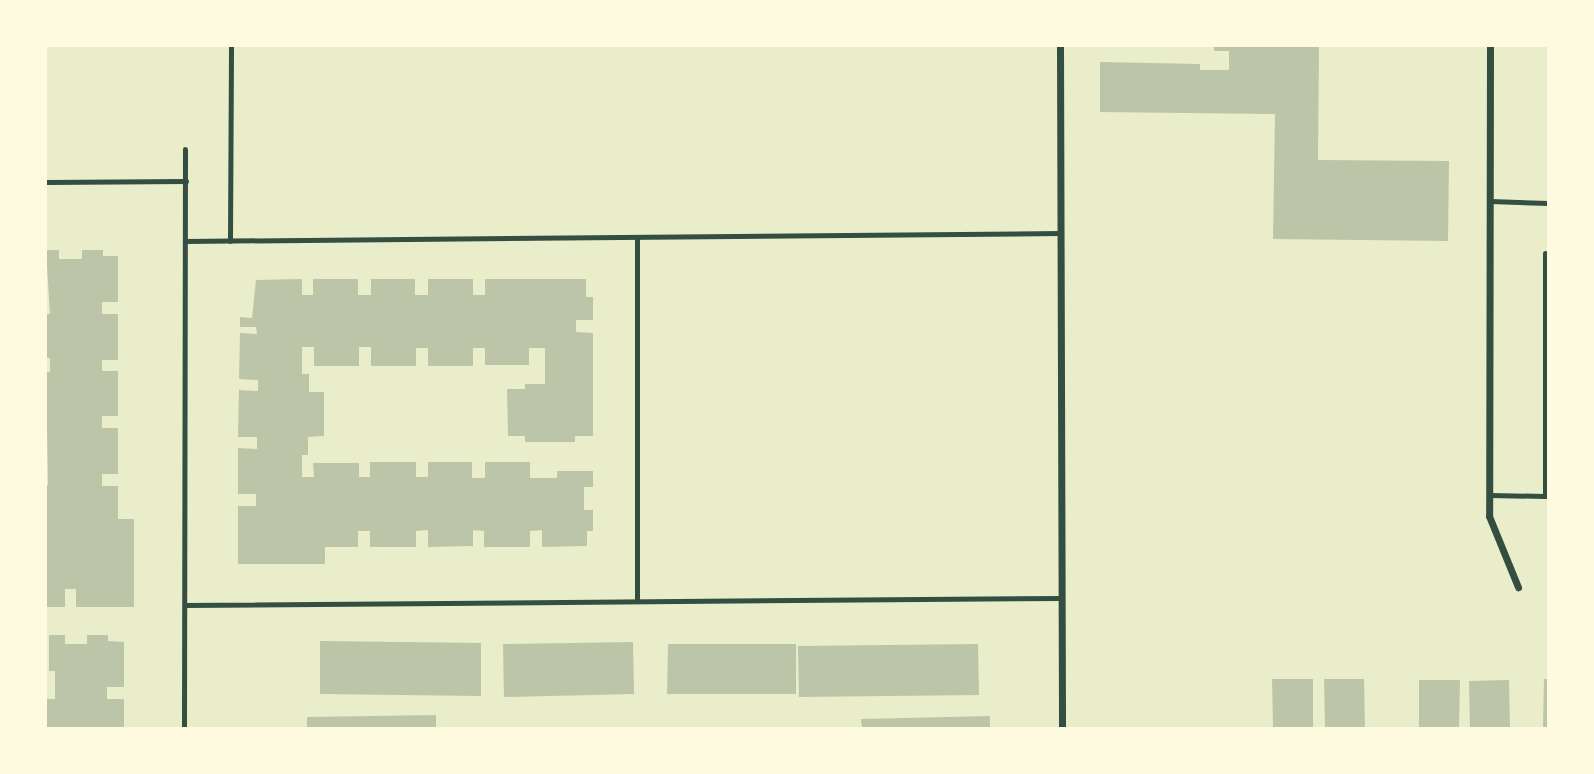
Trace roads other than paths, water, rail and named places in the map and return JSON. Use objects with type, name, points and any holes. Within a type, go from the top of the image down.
[{"type":"street","points":[[1060,46],[1062,729]]},
{"type":"street","points":[[1490,46],[1489,516],[1518,587]]},
{"type":"lane","points":[[230,241],[231,46]]},
{"type":"lane","points":[[184,729],[185,149]]},
{"type":"lane","points":[[46,182],[186,181]]},
{"type":"lane","points":[[1490,201],[1549,203]]},
{"type":"lane","points":[[185,241],[1061,233]]},
{"type":"lane","points":[[637,238],[637,601]]},
{"type":"lane","points":[[1489,495],[1545,496],[1545,253]]},
{"type":"lane","points":[[185,605],[1062,598]]}]
